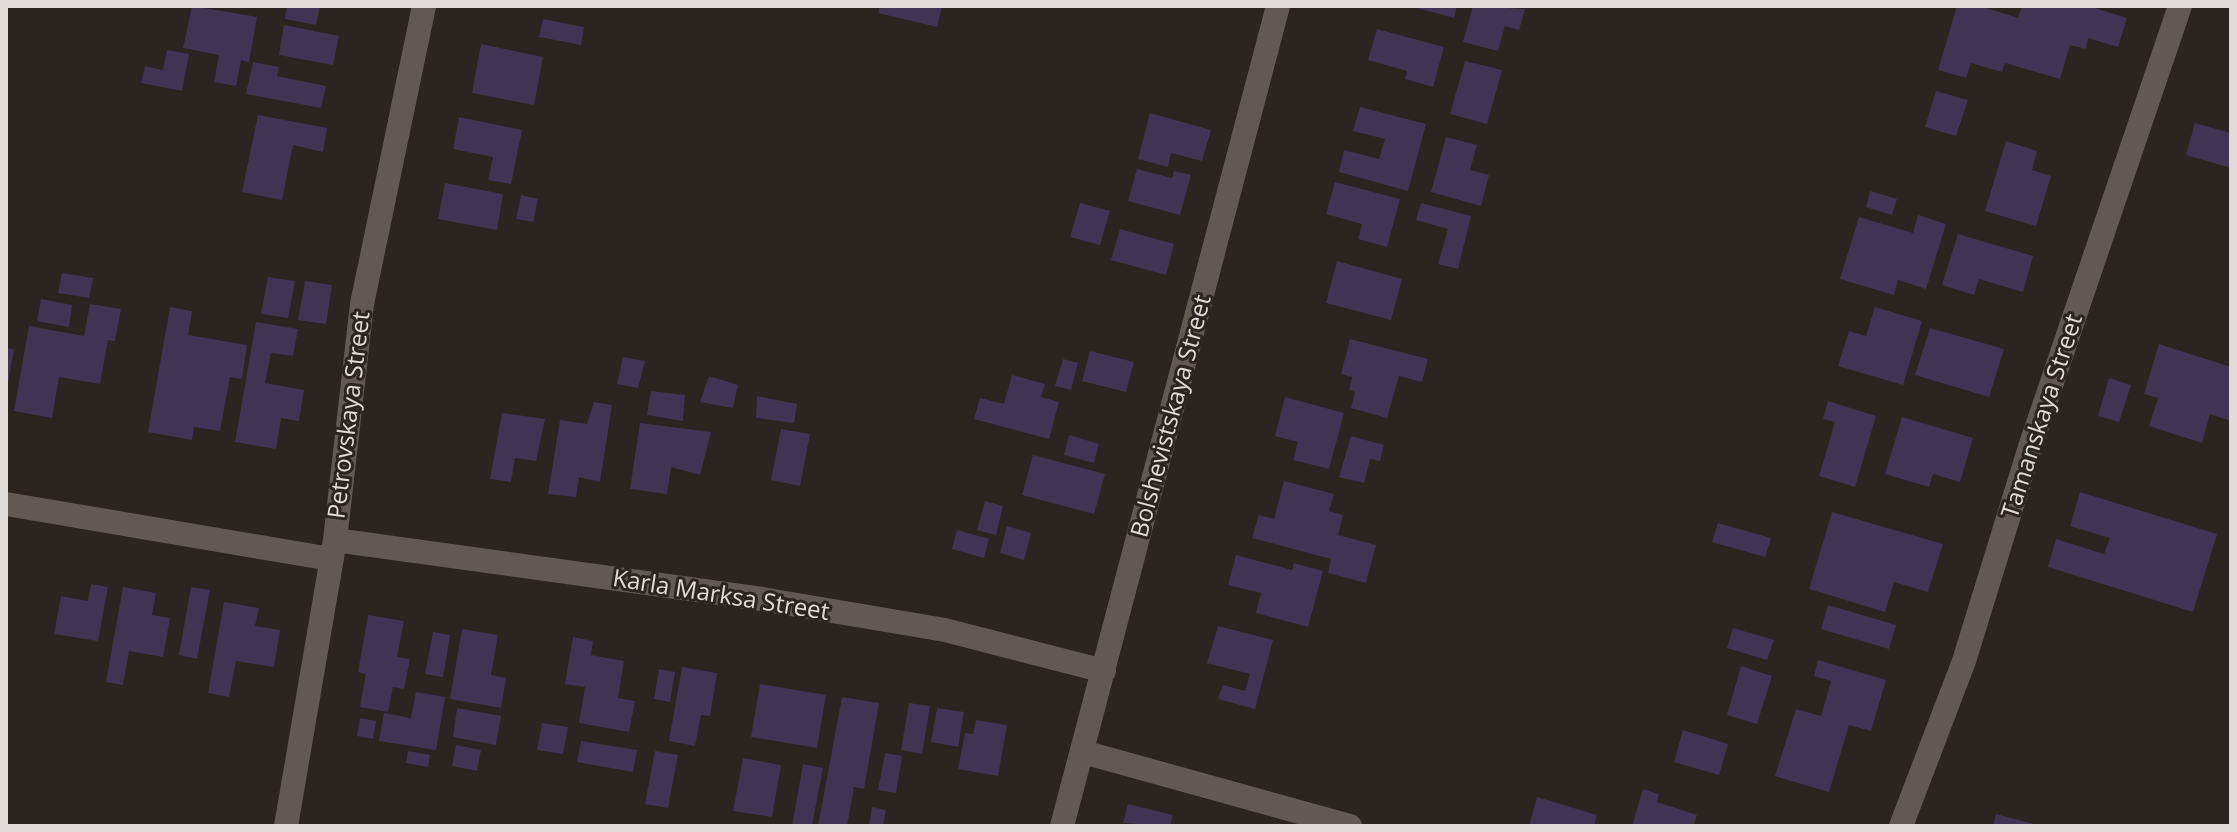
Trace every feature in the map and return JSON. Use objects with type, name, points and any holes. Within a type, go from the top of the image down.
[{"type":"street","name":"Petrovskaya Street","points":[[286,826],[333,550],[362,304],[424,6]]},
{"type":"street","name":"Bolshevistskaya Street","points":[[1062,826],[1278,6]]},
{"type":"street","name":"Tamanskaya Street","points":[[1901,826],[1964,661],[2035,432],[2180,6]]},
{"type":"street","name":"Karla Marksa Street","points":[[6,504],[333,550],[790,604],[945,630],[1104,671]]},
{"type":"street","points":[[1083,752],[1350,826]]},
{"type":"building","points":[[192,6],[257,17],[249,62],[241,60],[236,86],[214,82],[219,55],[183,48]]},
{"type":"building","points":[[287,6],[320,6],[316,25],[285,19]]},
{"type":"building","points":[[880,6],[942,6],[937,27],[878,13]]},
{"type":"building","points":[[1410,6],[1457,6],[1454,18]]},
{"type":"building","points":[[1473,6],[1525,9],[1519,30],[1505,26],[1498,51],[1463,42]]},
{"type":"building","points":[[1957,6],[1980,6],[2018,18],[2022,6],[2088,6],[2127,18],[2118,47],[2088,38],[2086,49],[2070,45],[2060,79],[2005,63],[2002,72],[1971,63],[1966,78],[1938,70]]},
{"type":"building","points":[[543,19],[584,27],[581,45],[539,37]]},
{"type":"building","points":[[284,25],[339,36],[333,65],[279,55]]},
{"type":"building","points":[[1377,29],[1444,47],[1433,87],[1405,79],[1407,71],[1368,60]]},
{"type":"building","points":[[481,44],[543,57],[534,105],[472,93]]},
{"type":"building","points":[[167,50],[189,54],[182,91],[141,83],[145,66],[163,70]]},
{"type":"building","points":[[1465,61],[1502,70],[1487,124],[1450,114]]},
{"type":"building","points":[[253,62],[279,67],[277,76],[326,86],[321,108],[246,94]]},
{"type":"building","points":[[1936,91],[1968,100],[1956,136],[1925,127]]},
{"type":"building","points":[[1360,107],[1426,124],[1408,191],[1339,172],[1344,150],[1379,159],[1385,139],[1353,131]]},
{"type":"building","points":[[1150,113],[1211,130],[1202,161],[1171,153],[1168,167],[1138,159]]},
{"type":"building","points":[[258,115],[327,128],[323,152],[293,145],[282,200],[242,192]]},
{"type":"building","points":[[459,117],[522,130],[511,184],[488,180],[493,157],[453,149]]},
{"type":"building","points":[[2195,123],[2231,133],[2231,168],[2186,155]]},
{"type":"building","points":[[1446,137],[1477,145],[1470,170],[1489,175],[1481,206],[1431,192]]},
{"type":"building","points":[[2006,141],[2037,151],[2032,170],[2051,176],[2036,226],[1985,211]]},
{"type":"building","points":[[1137,169],[1172,178],[1174,171],[1191,175],[1180,215],[1128,201]]},
{"type":"building","points":[[1335,182],[1400,199],[1387,247],[1358,239],[1362,224],[1326,214]]},
{"type":"building","points":[[445,183],[503,194],[497,230],[438,219]]},
{"type":"building","points":[[1870,191],[1897,199],[1892,215],[1866,207]]},
{"type":"building","points":[[521,195],[538,199],[533,222],[516,219]]},
{"type":"building","points":[[1080,203],[1110,211],[1100,245],[1070,237]]},
{"type":"building","points":[[1421,203],[1471,216],[1458,269],[1438,264],[1448,229],[1416,220]]},
{"type":"building","points":[[1918,215],[1946,224],[1926,289],[1898,280],[1894,295],[1840,279],[1859,217],[1913,233]]},
{"type":"building","points":[[1120,229],[1174,244],[1166,275],[1111,260]]},
{"type":"building","points":[[1958,234],[2033,256],[2023,292],[1979,279],[1974,295],[1942,285]]},
{"type":"building","points":[[1337,261],[1402,279],[1391,320],[1326,303]]},
{"type":"building","points":[[62,273],[93,278],[89,298],[58,293]]},
{"type":"building","points":[[268,277],[295,281],[288,318],[261,314]]},
{"type":"building","points":[[305,281],[332,285],[326,324],[298,320]]},
{"type":"building","points":[[41,299],[72,305],[69,327],[37,321]]},
{"type":"building","points":[[90,304],[121,309],[115,341],[108,340],[100,384],[59,377],[52,418],[14,411],[29,326],[84,336]]},
{"type":"building","points":[[170,307],[192,311],[188,335],[247,345],[242,379],[230,377],[220,431],[194,427],[192,440],[148,432]]},
{"type":"building","points":[[1875,307],[1922,321],[1903,385],[1838,366],[1849,331],[1866,336]]},
{"type":"building","points":[[256,322],[298,329],[293,356],[271,353],[265,383],[304,390],[299,421],[281,418],[276,449],[235,442]]},
{"type":"building","points":[[1930,328],[2004,349],[1989,397],[1915,375]]},
{"type":"building","points":[[1350,339],[1428,359],[1422,382],[1399,376],[1387,418],[1351,408],[1355,392],[1349,390],[1352,377],[1341,374]]},
{"type":"building","points":[[2159,344],[2231,367],[2231,421],[2210,414],[2202,443],[2149,426],[2158,398],[2144,394]]},
{"type":"building","points":[[6,348],[14,349],[8,383],[6,383]]},
{"type":"building","points":[[1090,351],[1134,362],[1126,392],[1082,381]]},
{"type":"building","points":[[623,357],[645,361],[638,388],[617,384]]},
{"type":"building","points":[[1063,359],[1078,363],[1071,390],[1055,386]]},
{"type":"building","points":[[1012,375],[1045,384],[1041,397],[1059,402],[1049,439],[974,419],[980,398],[1004,404]]},
{"type":"building","points":[[709,376],[738,385],[733,408],[700,402]]},
{"type":"building","points":[[2109,378],[2131,385],[2119,422],[2098,416]]},
{"type":"building","points":[[651,391],[685,395],[683,421],[647,415]]},
{"type":"building","points":[[757,396],[797,404],[794,423],[756,418]]},
{"type":"building","points":[[1285,397],[1344,413],[1329,469],[1293,460],[1298,442],[1275,436]]},
{"type":"building","points":[[1828,401],[1876,416],[1855,487],[1819,476],[1835,422],[1823,419]]},
{"type":"building","points":[[594,402],[612,405],[600,482],[579,477],[576,497],[548,494],[560,420],[587,424]]},
{"type":"building","points":[[502,413],[545,419],[536,461],[515,458],[511,482],[490,479]]},
{"type":"building","points":[[1902,417],[1973,438],[1960,482],[1933,474],[1929,487],[1885,474]]},
{"type":"building","points":[[640,423],[711,432],[700,475],[671,467],[667,494],[630,489]]},
{"type":"building","points":[[781,429],[810,434],[800,486],[771,480]]},
{"type":"building","points":[[1069,435],[1099,444],[1094,463],[1064,455]]},
{"type":"building","points":[[1351,436],[1384,445],[1380,461],[1370,459],[1364,483],[1339,477]]},
{"type":"building","points":[[1033,455],[1105,474],[1094,514],[1022,495]]},
{"type":"building","points":[[1284,481],[1334,494],[1329,511],[1343,515],[1338,535],[1376,545],[1366,583],[1328,573],[1331,559],[1252,538],[1259,515],[1274,519]]},
{"type":"building","points":[[2080,492],[2217,534],[2193,612],[2048,567],[2056,539],[2104,554],[2110,538],[2070,526]]},
{"type":"building","points":[[985,501],[1003,506],[996,535],[977,530]]},
{"type":"building","points":[[1832,512],[1943,544],[1928,592],[1894,582],[1885,612],[1809,589]]},
{"type":"building","points":[[1718,523],[1771,538],[1765,557],[1712,542]]},
{"type":"building","points":[[1007,526],[1031,533],[1024,560],[1000,553]]},
{"type":"building","points":[[957,530],[989,539],[984,558],[952,549]]},
{"type":"building","points":[[1236,555],[1292,570],[1294,563],[1323,571],[1308,627],[1256,613],[1261,593],[1228,585]]},
{"type":"building","points":[[91,584],[108,587],[98,641],[54,634],[61,596],[88,601]]},
{"type":"building","points":[[123,587],[156,593],[152,615],[170,618],[163,657],[129,651],[123,685],[106,682]]},
{"type":"building","points":[[191,587],[210,590],[197,659],[179,655]]},
{"type":"building","points":[[224,602],[259,608],[255,626],[280,630],[274,667],[236,661],[229,697],[208,693]]},
{"type":"building","points":[[1828,605],[1896,625],[1889,649],[1821,629]]},
{"type":"building","points":[[368,615],[404,621],[397,657],[410,659],[404,689],[393,687],[388,712],[360,707],[366,674],[358,672]]},
{"type":"building","points":[[1218,626],[1273,640],[1255,709],[1218,699],[1223,685],[1245,691],[1250,674],[1207,663]]},
{"type":"building","points":[[1733,628],[1774,640],[1767,660],[1727,648]]},
{"type":"building","points":[[462,629],[498,635],[491,675],[506,678],[501,708],[450,699]]},
{"type":"building","points":[[433,632],[450,635],[443,677],[425,674]]},
{"type":"building","points":[[573,637],[593,641],[591,655],[624,661],[618,698],[635,701],[629,732],[579,723],[585,687],[565,684]]},
{"type":"building","points":[[1818,660],[1886,680],[1871,731],[1849,725],[1829,792],[1775,776],[1796,709],[1821,716],[1831,681],[1814,676]]},
{"type":"building","points":[[1741,666],[1772,676],[1757,724],[1727,715]]},
{"type":"building","points":[[682,667],[717,673],[710,716],[701,715],[695,746],[669,741]]},
{"type":"building","points":[[659,669],[675,672],[670,702],[654,699]]},
{"type":"building","points":[[760,684],[826,695],[817,748],[751,737]]},
{"type":"building","points":[[416,692],[445,697],[436,750],[379,741],[384,713],[411,718]]},
{"type":"building","points":[[842,697],[879,703],[864,789],[854,787],[847,826],[818,826]]},
{"type":"building","points":[[909,703],[930,706],[922,754],[901,750]]},
{"type":"building","points":[[457,708],[501,716],[496,745],[453,737]]},
{"type":"building","points":[[937,708],[964,712],[958,747],[931,742]]},
{"type":"building","points":[[360,718],[376,721],[373,739],[357,736]]},
{"type":"building","points":[[976,720],[1007,725],[998,776],[958,769],[965,733],[973,734]]},
{"type":"building","points":[[542,723],[568,727],[563,754],[537,750]]},
{"type":"building","points":[[1683,730],[1728,744],[1719,775],[1674,762]]},
{"type":"building","points":[[581,741],[637,750],[633,772],[577,762]]},
{"type":"building","points":[[456,745],[481,750],[477,771],[452,766]]},
{"type":"building","points":[[408,751],[430,755],[428,767],[406,763]]},
{"type":"building","points":[[655,751],[678,755],[668,808],[645,804]]},
{"type":"building","points":[[885,753],[902,756],[896,793],[878,790]]},
{"type":"building","points":[[743,758],[781,765],[772,817],[733,811]]},
{"type":"building","points":[[803,764],[823,768],[812,826],[792,826]]},
{"type":"building","points":[[1643,789],[1659,794],[1657,802],[1697,815],[1693,826],[1632,826]]},
{"type":"building","points":[[1537,797],[1597,815],[1594,826],[1529,826]]},
{"type":"building","points":[[1128,804],[1173,815],[1170,826],[1123,823]]},
{"type":"building","points":[[872,807],[886,810],[883,826],[869,826]]},
{"type":"building","points":[[1996,814],[2038,825],[1993,826]]}]
